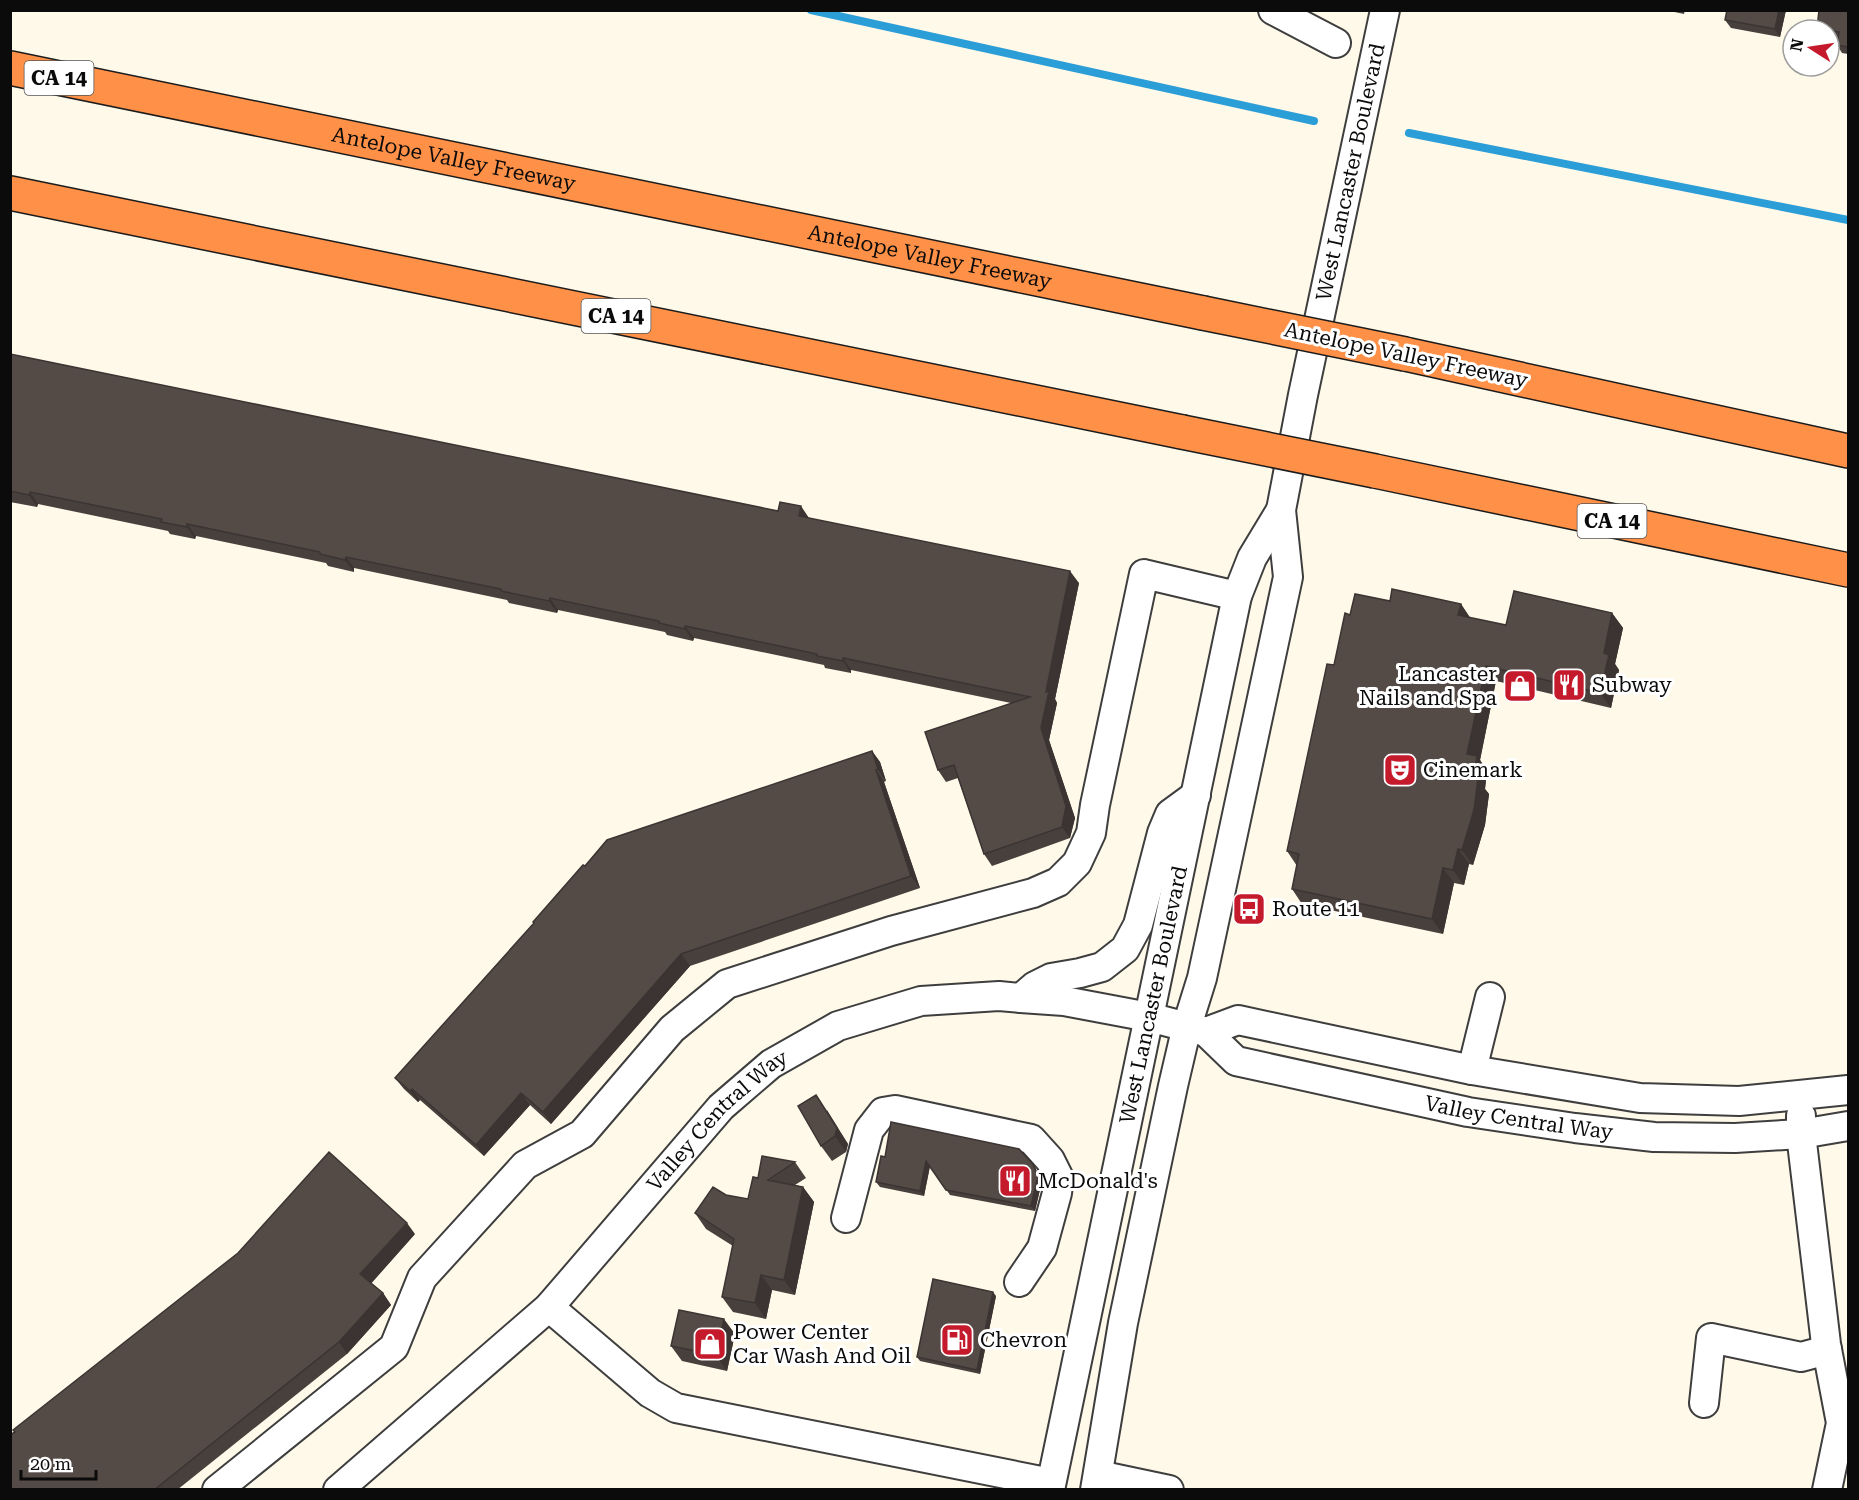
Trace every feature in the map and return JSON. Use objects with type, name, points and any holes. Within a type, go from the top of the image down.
[{"type":"highway","name":"Antelope Valley Freeway","points":[[10,68],[1405,354],[1848,451]]},
{"type":"highway","name":"CA 14","points":[[10,193],[1375,471],[1848,570]]},
{"type":"street","points":[[1273,10],[1336,43]]},
{"type":"street","name":"West Lancaster Boulevard","points":[[1096,1482],[1123,1323],[1196,1029],[1202,978],[1288,577],[1281,510],[1385,10]]},
{"type":"street","name":"West Lancaster Boulevard","points":[[1051,1486],[1238,596],[1252,558],[1281,510]]},
{"type":"street","points":[[217,1490],[394,1347],[422,1278],[517,1173],[525,1165],[582,1134],[672,1029],[727,984],[891,931],[1032,893],[1058,882],[1077,862],[1091,833],[1144,574],[1238,596]]},
{"type":"street","points":[[1020,998],[1035,986],[1051,978],[1080,974],[1102,967],[1125,949],[1138,925],[1162,833],[1170,814],[1196,795]]},
{"type":"street","name":"Valley Central Way","points":[[338,1490],[549,1307],[722,1107],[771,1064],[838,1026],[921,1001],[999,996],[1064,1001],[1149,1017],[1196,1029],[1236,1060],[1468,1112],[1575,1128],[1654,1137],[1735,1138],[1802,1134],[1848,1126]]},
{"type":"street","points":[[1472,1070],[1490,996]]},
{"type":"street","name":"Valley Central Way","points":[[1196,1029],[1238,1020],[1472,1070],[1640,1098],[1739,1101],[1848,1090]]},
{"type":"street","points":[[1801,1096],[1802,1134],[1834,1344],[1841,1423],[1827,1490]]},
{"type":"street","points":[[846,1218],[869,1130],[883,1112],[894,1110],[1031,1139],[1050,1160],[1059,1178],[1042,1248],[1019,1282]]},
{"type":"street","points":[[549,1307],[650,1393],[676,1408],[1051,1486]]},
{"type":"street","points":[[1704,1403],[1711,1338],[1801,1357],[1834,1344]]},
{"type":"street","points":[[1096,1482],[1169,1490]]},
{"type":"building","points":[[1727,10],[1779,10],[1775,29],[1725,20]]},
{"type":"building","points":[[1819,10],[1848,10],[1848,47],[1841,46],[1841,18],[1818,18]]},
{"type":"building","points":[[10,354],[778,511],[780,502],[801,506],[799,516],[1070,571],[1041,728],[1066,806],[1062,827],[984,854],[954,765],[938,770],[925,732],[1030,697],[843,658],[843,661],[817,656],[817,654],[685,626],[685,629],[659,623],[659,621],[550,598],[549,601],[346,557],[345,560],[320,554],[320,552],[187,524],[187,527],[161,522],[162,519],[30,492],[29,495],[10,491]]},
{"type":"building","name":"Cinemark","points":[[1392,589],[1461,604],[1458,615],[1506,625],[1514,591],[1612,613],[1604,653],[1609,655],[1600,693],[1486,666],[1467,754],[1477,756],[1474,778],[1478,779],[1474,810],[1462,850],[1458,849],[1453,870],[1443,868],[1432,919],[1292,889],[1299,854],[1287,851],[1327,664],[1334,665],[1345,613],[1350,615],[1355,594],[1390,601]]},
{"type":"building","points":[[872,751],[878,769],[876,770],[911,876],[681,954],[543,1112],[521,1093],[476,1145],[412,1089],[410,1091],[395,1078],[607,840]]},
{"type":"building","points":[[816,1095],[837,1128],[835,1136],[821,1146],[798,1106]]},
{"type":"building","points":[[891,1122],[1019,1149],[1033,1164],[1038,1176],[1031,1206],[946,1190],[926,1161],[920,1191],[876,1182],[881,1156],[885,1157]]},
{"type":"building","points":[[329,1152],[407,1223],[360,1274],[383,1293],[339,1342],[154,1490],[10,1490],[10,1435],[15,1432],[13,1430],[238,1253]]},
{"type":"building","points":[[762,1156],[795,1162],[768,1180],[803,1187],[784,1280],[761,1275],[755,1303],[722,1297],[734,1239],[695,1213],[713,1187],[726,1195],[748,1199],[753,1177],[758,1178]]},
{"type":"building","points":[[933,1279],[993,1292],[977,1370],[917,1357]]},
{"type":"building","points":[[679,1310],[724,1319],[716,1355],[671,1346]]},
{"type":"waterway","points":[[811,10],[1314,121]]},
{"type":"waterway","points":[[1409,133],[1848,220]]},
{"type":"place","name":"Subway","points":[[1569,685]]},
{"type":"place","name":"Lancaster Nails and Spa","points":[[1520,686]]},
{"type":"place","name":"Cinemark","points":[[1400,770]]},
{"type":"place","name":"Route 11","points":[[1249,909]]},
{"type":"place","name":"McDonald's","points":[[1015,1181]]},
{"type":"place","name":"Chevron","points":[[957,1340]]},
{"type":"place","name":"Power Center Car Wash And Oil","points":[[710,1344]]}]
